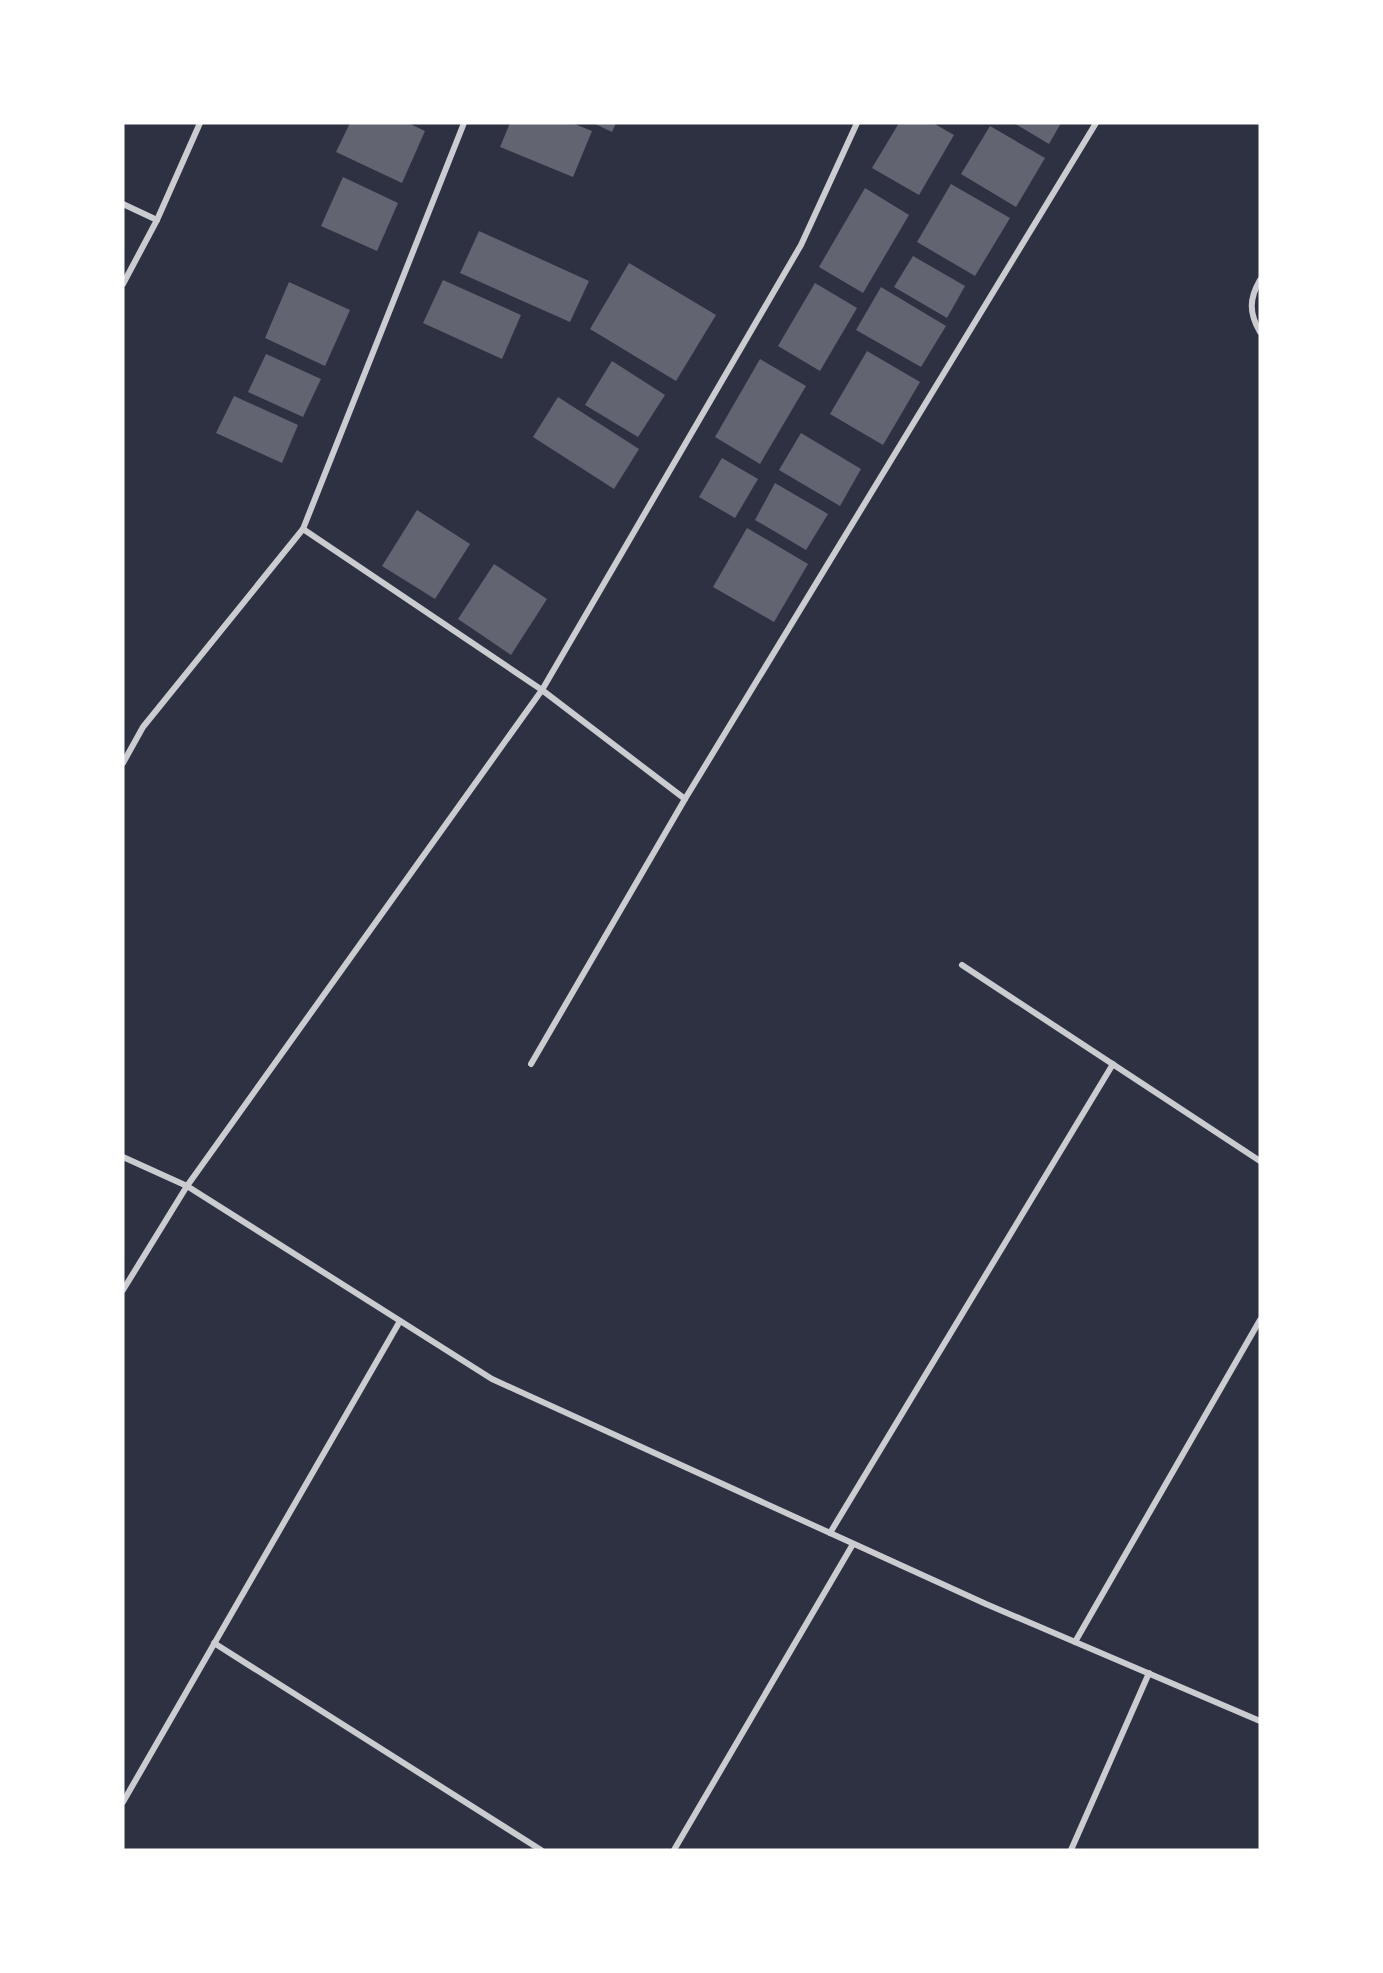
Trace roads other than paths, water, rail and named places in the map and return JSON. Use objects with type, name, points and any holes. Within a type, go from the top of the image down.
[{"type":"street","points":[[123,284],[157,220],[201,123]]},
{"type":"street","points":[[123,763],[143,727],[303,529],[464,123]]},
{"type":"street","points":[[123,1290],[187,1186],[542,690],[801,245],[857,123]]},
{"type":"street","points":[[531,1064],[685,799],[1096,123]]},
{"type":"street","points":[[123,204],[157,220]]},
{"type":"street","points":[[1260,280],[1252,294],[1253,320],[1260,332]]},
{"type":"street","points":[[303,529],[542,690],[685,799]]},
{"type":"street","points":[[962,965],[1260,1161]]},
{"type":"street","points":[[830,1533],[1113,1064]]},
{"type":"street","points":[[123,1157],[187,1186],[492,1379],[986,1604],[1260,1721]]},
{"type":"street","points":[[1075,1642],[1260,1320]]},
{"type":"street","points":[[123,1802],[400,1321]]},
{"type":"street","points":[[674,1850],[853,1544]]},
{"type":"street","points":[[214,1643],[541,1850]]},
{"type":"street","points":[[1071,1850],[1149,1673]]}]
